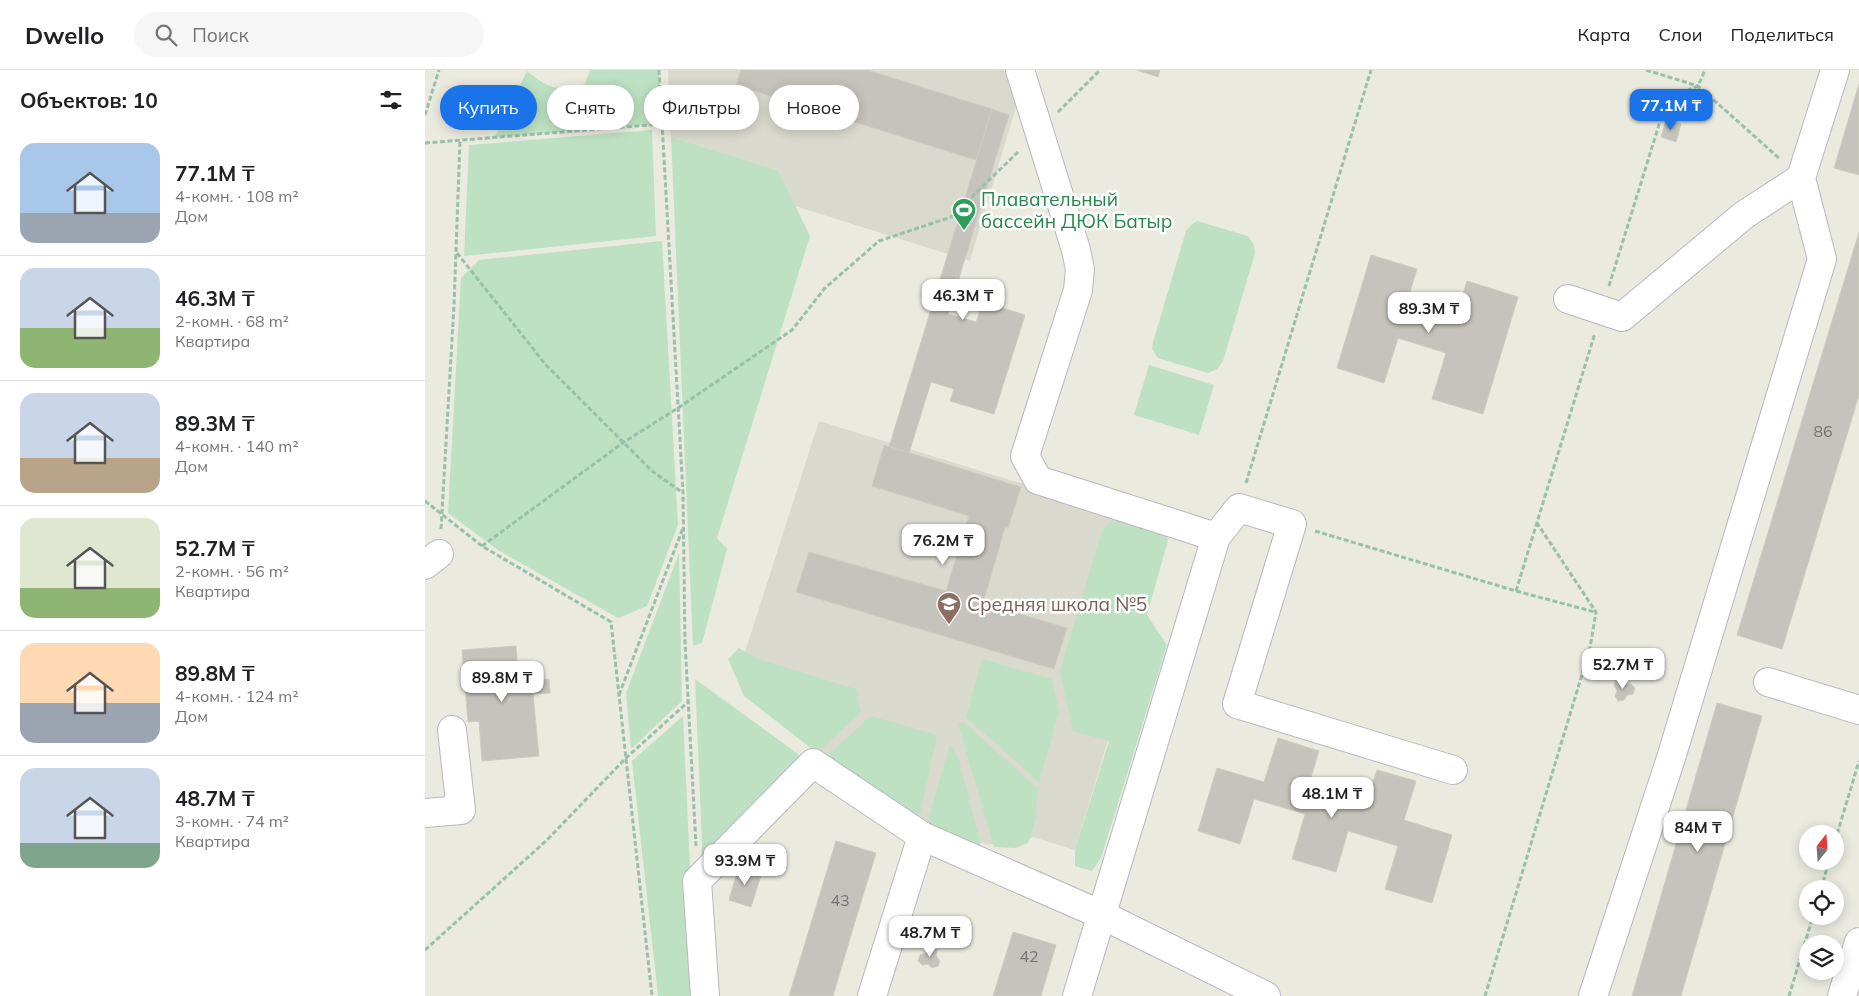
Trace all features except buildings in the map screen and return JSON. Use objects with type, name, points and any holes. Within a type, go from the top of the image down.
[{"type":"street","points":[[1020,70],[1076,250],[1080,269],[1078,290],[1025,456],[1038,480],[1217,537]]},
{"type":"street","points":[[1593,996],[1671,758],[1822,259],[1801,178],[1835,70]]},
{"type":"street","points":[[1568,299],[1622,317],[1744,215],[1801,178]]},
{"type":"street","points":[[1077,996],[1103,916],[1217,537],[1239,508],[1292,524],[1237,704],[1453,770]]},
{"type":"street","points":[[1768,682],[1859,710]]},
{"type":"street","points":[[425,812],[461,810],[452,730]]},
{"type":"street","points":[[705,996],[697,881],[813,763],[922,836],[1103,916],[1266,996]]},
{"type":"street","points":[[872,996],[922,836]]},
{"type":"street","points":[[1842,996],[1859,942]]},
{"type":"path","points":[[425,115],[439,70]]},
{"type":"path","points":[[659,70],[660,85]]},
{"type":"path","points":[[482,546],[624,442],[678,408],[792,330],[825,288],[879,241],[951,217],[1100,70]]},
{"type":"path","points":[[1239,508],[1371,70]]},
{"type":"path","points":[[1646,70],[1698,86],[1801,178]]},
{"type":"path","points":[[1698,86],[1705,70]]},
{"type":"path","points":[[425,143],[644,125]]},
{"type":"path","points":[[662,130],[683,493],[685,642],[697,881]]},
{"type":"path","points":[[443,515],[460,140]]},
{"type":"path","points":[[456,252],[546,365],[652,471],[683,493]]},
{"type":"path","points":[[425,501],[482,546],[611,622],[652,996]]},
{"type":"path","points":[[1485,996],[1590,648],[1596,612],[1537,523]]},
{"type":"path","points":[[1292,524],[1516,591],[1596,612]]},
{"type":"path","points":[[619,696],[684,527]]},
{"type":"path","points":[[425,950],[546,841],[626,758],[689,702]]},
{"type":"path","points":[[1840,825],[1859,760]]},
{"type":"path","points":[[1789,996],[1810,925]]},
{"type":"shaded area","points":[[668,70],[1027,70],[970,261],[795,206],[778,170],[671,137],[671,130],[759,130],[759,85],[669,85]]},
{"type":"shaded area","name":"Средняя школа №5","points":[[819,421],[1127,516],[1168,540],[1075,850],[1033,837],[1013,846],[986,844],[963,838],[921,819],[822,754],[738,674]]},
{"type":"green space","points":[[590,70],[659,70],[660,85],[644,85],[644,125],[634,126],[634,85],[580,85],[585,84]]},
{"type":"green space","points":[[527,71],[548,85],[547,130],[585,130],[495,137],[498,130],[537,130],[537,85],[520,85]]},
{"type":"green space","points":[[652,130],[656,236],[464,256],[469,145]]},
{"type":"green space","points":[[671,137],[778,170],[810,236],[717,538],[727,549],[702,643],[693,646]]},
{"type":"green space","points":[[1197,221],[1248,236],[1254,245],[1255,253],[1223,361],[1217,369],[1208,373],[1158,358],[1152,349],[1186,231]]},
{"type":"green space","points":[[662,241],[678,525],[647,606],[618,618],[498,550],[448,513],[461,278],[479,260]]},
{"type":"green space","points":[[1149,365],[1214,385],[1199,435],[1134,415]]},
{"type":"green space","points":[[1127,516],[1163,526],[1168,540],[1147,615],[1167,645],[1101,858],[1092,871],[1075,866],[1075,850],[1109,741],[1073,731],[1060,671],[1101,534],[1111,521]]},
{"type":"green space","points":[[679,553],[682,701],[631,749],[626,693]]},
{"type":"green space","points":[[739,648],[758,659],[856,689],[861,712],[817,753],[744,696],[728,659]]},
{"type":"green space","points":[[982,659],[1052,679],[1059,712],[1039,782],[966,717]]},
{"type":"green space","points":[[695,679],[809,762],[703,866]]},
{"type":"green space","points":[[683,716],[696,996],[658,996],[632,761]]},
{"type":"green space","points":[[871,716],[937,735],[920,814],[912,818],[828,763],[828,755]]},
{"type":"green space","points":[[958,723],[965,723],[1037,788],[1036,818],[1028,843],[1015,848],[994,847]]},
{"type":"green space","points":[[950,744],[959,760],[981,846],[962,841],[927,825]]},
{"type":"place","name":"Плавательный бассейн ДЮК Батыр","points":[[964,231]]},
{"type":"place","name":"Средняя школа №5","points":[[949,625]]}]
